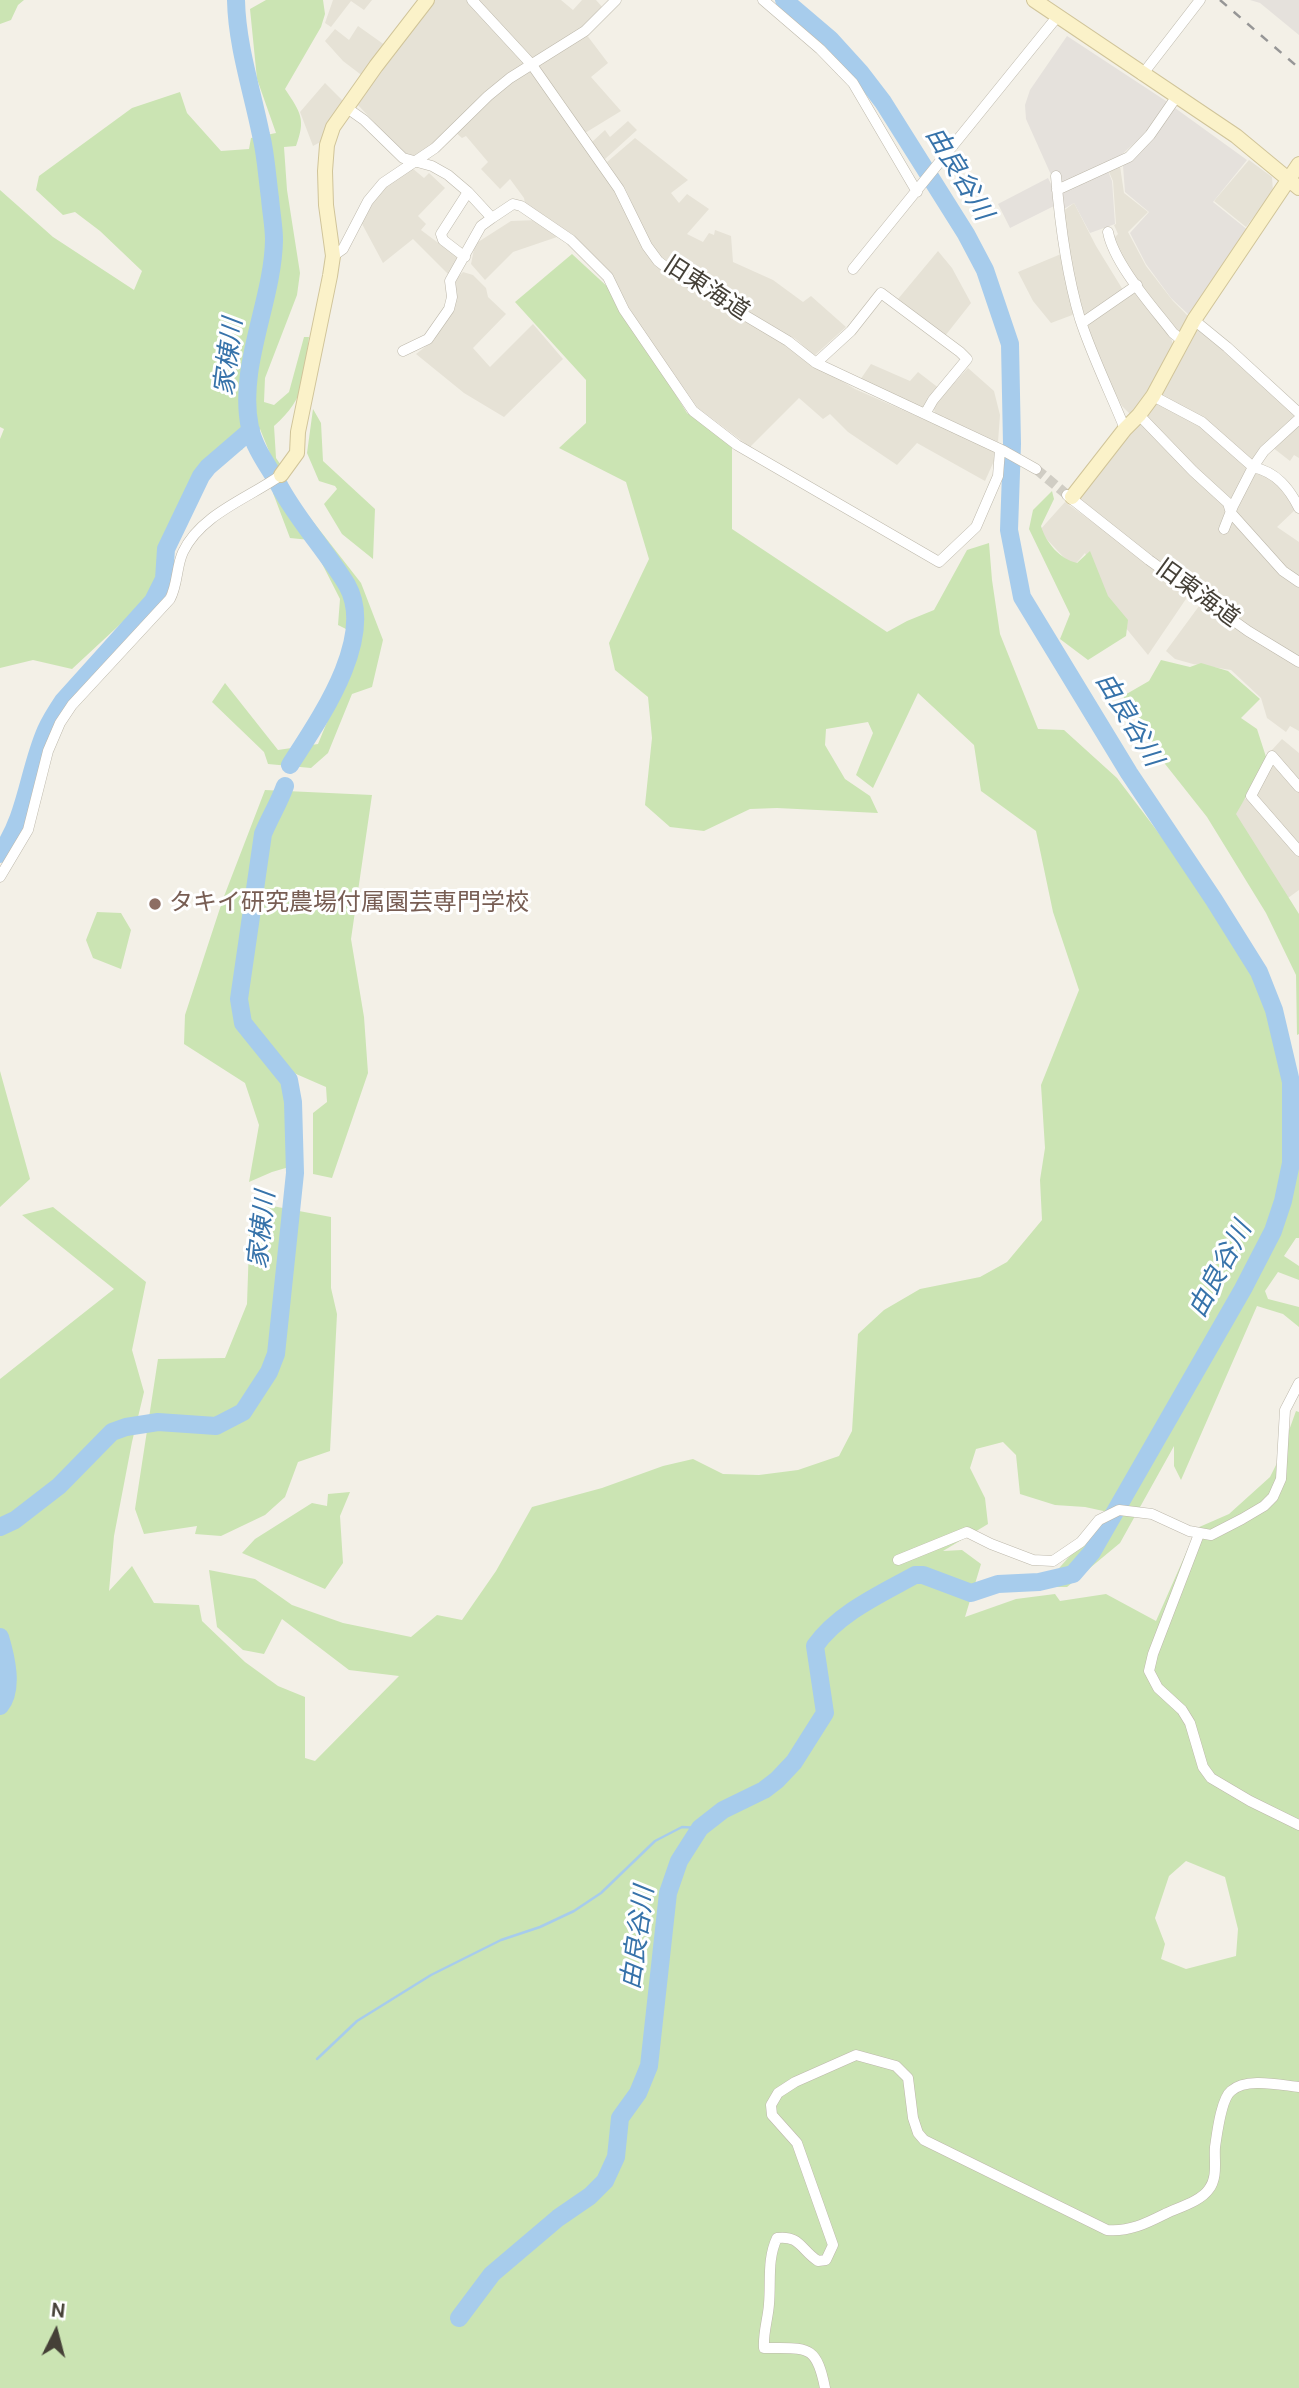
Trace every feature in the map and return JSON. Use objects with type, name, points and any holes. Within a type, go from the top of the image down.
[{"type":"street","points":[[0,877],[28,830],[53,739],[72,705],[170,599],[183,552],[200,528],[276,479],[298,453],[298,432],[333,256],[327,205],[326,158],[333,127],[427,0]]},
{"type":"street","name":"旧東海道","points":[[472,0],[532,65],[619,189],[647,246],[658,261],[788,341],[816,363],[1002,450],[1036,469]]},
{"type":"street","points":[[333,256],[343,249],[368,201],[383,183],[435,148],[495,90],[585,31],[616,0]]},
{"type":"street","points":[[763,0],[820,48],[853,83],[918,191]]},
{"type":"street","points":[[1034,0],[1236,136],[1294,183]]},
{"type":"street","points":[[1142,75],[1200,0]]},
{"type":"street","points":[[853,269],[1057,17]]},
{"type":"street","points":[[1057,190],[1129,157],[1150,135],[1177,96]]},
{"type":"street","points":[[347,108],[364,120],[403,158],[432,166],[447,175],[468,192],[492,218]]},
{"type":"street","points":[[1069,496],[1153,397],[1194,320],[1294,183],[1299,164]]},
{"type":"street","points":[[1055,176],[1061,240],[1082,323],[1125,429]]},
{"type":"street","points":[[466,257],[443,240],[441,234],[468,192]]},
{"type":"street","points":[[403,351],[428,339],[449,309],[452,297],[450,281],[466,257],[481,226],[513,204],[521,206],[571,240],[608,277],[624,310],[693,411],[737,445],[939,562],[976,527],[998,476],[1002,450]]},
{"type":"street","points":[[1108,232],[1110,242],[1137,285],[1173,333],[1183,341]]},
{"type":"street","points":[[1082,323],[1137,285]]},
{"type":"street","points":[[816,363],[851,331],[881,293],[967,359],[933,400],[925,414]]},
{"type":"street","points":[[1194,320],[1299,413]]},
{"type":"street","points":[[1153,397],[1202,422],[1253,467],[1263,469],[1278,478],[1291,492],[1299,508]]},
{"type":"street","points":[[1139,415],[1228,503],[1231,513],[1283,570],[1299,582]]},
{"type":"street","points":[[1224,529],[1253,467],[1264,451],[1299,419]]},
{"type":"street","name":"旧東海道","points":[[1069,496],[1149,560],[1248,631],[1299,662]]},
{"type":"street","points":[[1299,787],[1272,756],[1251,796],[1299,851]]},
{"type":"street","points":[[898,1560],[967,1532],[1033,1560],[1053,1561],[1081,1542],[1099,1520],[1119,1510],[1152,1514],[1199,1534],[1211,1535],[1253,1513],[1273,1497],[1281,1479],[1284,1410],[1299,1383]]},
{"type":"street","points":[[1199,1534],[1149,1671],[1158,1688],[1181,1710],[1190,1723],[1203,1767],[1211,1777],[1250,1801],[1299,1825]]},
{"type":"street","points":[[825,2388],[817,2357],[809,2351],[764,2348],[763,2332],[771,2287],[770,2255],[776,2238],[788,2236],[798,2241],[818,2261],[826,2260],[833,2245],[797,2143],[772,2115],[771,2105],[778,2093],[786,2087],[856,2055],[896,2066],[908,2078],[913,2118],[918,2133],[924,2140],[1107,2230],[1121,2232],[1153,2220],[1201,2197],[1209,2190],[1215,2169],[1215,2148],[1228,2092],[1249,2084],[1299,2087]]},
{"type":"shaded area","points":[[333,0],[372,0],[364,10],[351,1],[331,27],[325,23]]},
{"type":"shaded area","points":[[431,0],[466,0],[528,64],[415,160],[409,159],[357,104],[415,27]]},
{"type":"shaded area","points":[[476,0],[561,0],[573,10],[582,0],[596,0],[604,9],[578,33],[533,63]]},
{"type":"shaded area","points":[[1250,0],[1299,0],[1299,35],[1260,3]]},
{"type":"shaded area","points":[[358,26],[389,48],[364,77],[343,61],[325,41],[335,29],[349,40]]},
{"type":"shaded area","points":[[586,34],[608,63],[591,77],[621,111],[585,133],[536,65]]},
{"type":"shaded area","points":[[1067,36],[1169,103],[1148,131],[1110,165],[1064,183],[1052,177],[1026,119],[1025,105],[1030,90]]},
{"type":"shaded area","points":[[530,69],[619,194],[643,246],[814,364],[855,389],[998,452],[985,481],[917,443],[897,465],[848,432],[830,414],[823,419],[799,398],[750,447],[698,408],[635,319],[612,275],[572,234],[525,203],[510,179],[500,189],[481,169],[488,162],[466,136],[462,138],[455,132],[489,97]]},
{"type":"shaded area","points":[[325,83],[346,104],[324,140],[313,146],[300,112]]},
{"type":"shaded area","points":[[1175,108],[1247,160],[1213,202],[1249,231],[1190,316],[1171,298],[1146,264],[1130,233],[1149,212],[1125,192],[1123,166]]},
{"type":"shaded area","points":[[628,121],[637,130],[605,159],[592,142],[605,130],[610,137]]},
{"type":"shaded area","points":[[635,138],[688,180],[671,193],[679,203],[687,194],[709,209],[687,234],[703,242],[709,233],[714,235],[715,230],[731,236],[733,262],[773,280],[803,302],[811,296],[846,327],[814,356],[797,340],[675,269],[652,248],[626,190],[607,162]]},
{"type":"shaded area","points":[[1249,160],[1272,177],[1273,192],[1246,227],[1214,201]]},
{"type":"shaded area","points":[[1120,166],[1124,193],[1148,212],[1128,232],[1146,266],[1190,318],[1181,331],[1175,330],[1135,280],[1115,246],[1115,237],[1118,234],[1114,225],[1113,181],[1109,172]]},
{"type":"shaded area","points":[[412,168],[424,178],[429,173],[445,188],[418,216],[426,224],[421,230],[459,255],[449,275],[413,239],[383,263],[361,222],[384,186]]},
{"type":"shaded area","points":[[1108,171],[1112,181],[1115,224],[1090,233],[1074,203],[1062,210],[1059,194]]},
{"type":"shaded area","points":[[1048,178],[1054,190],[1054,206],[1010,228],[998,204]]},
{"type":"shaded area","points":[[1074,203],[1123,290],[1084,318],[1067,259],[1062,212]]},
{"type":"shaded area","points":[[538,220],[557,237],[513,252],[485,280],[471,264],[475,244],[511,221]]},
{"type":"shaded area","points":[[938,251],[952,268],[971,303],[945,336],[898,299]]},
{"type":"shaded area","points":[[1061,254],[1075,314],[1051,323],[1033,301],[1018,272]]},
{"type":"shaded area","points":[[463,272],[473,275],[486,288],[488,297],[506,314],[473,348],[490,367],[533,324],[563,359],[504,417],[464,393],[416,354],[434,340],[457,299],[455,280]]},
{"type":"shaded area","points":[[1133,292],[1138,293],[1171,337],[1174,350],[1132,416],[1122,406],[1092,348],[1084,324]]},
{"type":"shaded area","points":[[1198,329],[1296,414],[1254,461],[1161,397]]},
{"type":"shaded area","points":[[871,364],[910,381],[918,372],[940,389],[923,409],[860,380]]},
{"type":"shaded area","points":[[968,368],[994,391],[1000,415],[998,442],[935,413],[933,406]]},
{"type":"shaded area","points":[[1156,401],[1194,419],[1248,466],[1232,502],[1148,423],[1145,413]]},
{"type":"shaded area","points":[[1139,422],[1224,503],[1299,586],[1299,658],[1241,622],[1137,547],[1078,498]]},
{"type":"shaded area","points":[[1299,423],[1299,458],[1294,455],[1290,461],[1272,447]]},
{"type":"shaded area","points":[[1255,470],[1278,482],[1296,509],[1277,527],[1299,542],[1299,578],[1233,512]]},
{"type":"shaded area","points":[[1065,502],[1190,593],[1148,655],[1107,605],[1085,553],[1073,567],[1039,531]]},
{"type":"shaded area","points":[[1202,602],[1299,665],[1299,731],[1290,726],[1286,732],[1267,718],[1261,698],[1231,670],[1175,659],[1166,651]]},
{"type":"shaded area","points":[[1282,739],[1299,753],[1299,783],[1271,751]]},
{"type":"shaded area","points":[[1276,765],[1299,791],[1299,845],[1256,797],[1256,792],[1271,766]]},
{"type":"shaded area","points":[[1249,796],[1299,854],[1299,890],[1288,898],[1230,810]]},
{"type":"green space","points":[[0,0],[24,0],[18,5],[11,20],[0,24]]},
{"type":"green space","points":[[266,0],[323,0],[325,14],[321,27],[285,89],[298,110],[301,122],[296,146],[284,147],[287,190],[300,273],[297,295],[265,378],[264,402],[274,405],[289,392],[304,337],[309,337],[302,386],[293,405],[274,426],[276,458],[283,468],[275,466],[260,429],[252,430],[242,450],[216,451],[199,475],[156,591],[72,669],[33,660],[0,668],[0,439],[4,429],[0,427],[0,190],[53,237],[134,290],[142,271],[100,231],[75,212],[63,215],[36,190],[39,176],[132,108],[180,92],[187,113],[221,151],[249,149],[251,138],[276,133],[257,79],[250,9]]},
{"type":"green space","points":[[572,254],[611,290],[687,413],[732,444],[732,529],[887,632],[934,610],[967,550],[989,543],[1000,634],[1038,729],[1064,730],[1117,778],[1186,869],[1269,1004],[1285,1086],[1283,1145],[1299,1156],[1299,1238],[1296,1238],[1284,1256],[1299,1266],[1299,1280],[1278,1272],[1265,1291],[1268,1299],[1299,1307],[1299,1327],[1283,1314],[1257,1306],[1181,1480],[1174,1466],[1174,1446],[1120,1543],[1067,1587],[1052,1587],[1054,1574],[1108,1512],[1055,1505],[1020,1494],[1016,1455],[1003,1442],[976,1449],[970,1468],[985,1498],[988,1524],[943,1551],[962,1550],[981,1564],[965,1617],[1016,1599],[1055,1594],[1060,1601],[1106,1594],[1156,1621],[1197,1528],[1229,1514],[1270,1477],[1296,1411],[1299,1412],[1299,2388],[0,2388],[0,1379],[114,1289],[22,1215],[53,1207],[146,1282],[132,1350],[144,1392],[114,1536],[109,1591],[132,1566],[154,1603],[199,1605],[202,1621],[245,1662],[278,1686],[305,1697],[305,1758],[315,1761],[399,1676],[349,1670],[282,1619],[264,1654],[243,1650],[217,1627],[209,1570],[255,1579],[292,1605],[343,1623],[411,1637],[437,1615],[462,1620],[496,1571],[532,1507],[693,1459],[723,1474],[759,1475],[798,1470],[839,1456],[852,1431],[858,1334],[884,1310],[920,1289],[980,1277],[1007,1262],[1042,1220],[1040,1180],[1045,1148],[1041,1085],[1079,990],[1053,912],[1036,831],[981,791],[974,745],[918,693],[873,788],[856,775],[873,733],[868,722],[826,729],[825,745],[845,779],[870,796],[878,813],[750,809],[704,831],[670,827],[645,805],[652,738],[648,697],[615,670],[609,643],[649,559],[626,482],[559,448],[586,423],[586,380],[515,302]],"holes":[[[1186,1861],[1225,1877],[1238,1929],[1236,1956],[1186,1969],[1161,1959],[1165,1944],[1155,1918],[1169,1876]]]},
{"type":"green space","points":[[313,409],[321,423],[323,461],[375,509],[373,559],[342,534],[324,504],[337,489],[319,481],[307,453]]},
{"type":"green space","points":[[286,487],[361,583],[383,640],[372,687],[352,694],[328,753],[311,768],[268,764],[264,752],[212,702],[225,683],[278,750],[318,744],[362,637],[338,625],[340,599],[310,540],[290,538],[273,493]]},
{"type":"green space","points":[[1052,491],[1054,499],[1041,526],[1046,538],[1059,554],[1077,563],[1090,551],[1108,596],[1128,620],[1126,636],[1088,660],[1060,639],[1070,614],[1029,529],[1033,510]]},
{"type":"green space","points":[[1161,660],[1190,667],[1201,663],[1228,671],[1260,699],[1241,718],[1257,729],[1267,760],[1236,814],[1299,914],[1297,1035],[1296,975],[1266,913],[1207,817],[1154,750],[1123,696],[1149,681]]},
{"type":"green space","points":[[265,790],[372,795],[351,939],[364,1017],[368,1073],[332,1178],[313,1174],[313,1113],[327,1102],[326,1087],[280,1067],[291,1116],[296,1165],[249,1182],[259,1125],[245,1083],[184,1044],[185,1015],[223,899]]},
{"type":"green space","points":[[97,912],[121,913],[131,930],[121,969],[93,958],[86,940]]},
{"type":"green space","points":[[0,1071],[30,1179],[0,1207]]},
{"type":"green space","points":[[267,1205],[331,1217],[331,1288],[337,1314],[330,1451],[298,1462],[285,1497],[265,1515],[221,1536],[195,1534],[197,1526],[144,1534],[135,1509],[158,1359],[225,1358],[247,1304],[250,1216]]},
{"type":"green space","points":[[350,1492],[340,1516],[343,1563],[325,1589],[242,1553],[255,1539],[312,1503],[327,1506],[328,1494]]},
{"type":"waterway","name":"家棟川","points":[[236,0],[242,51],[264,150],[274,235],[268,287],[248,381],[250,428],[259,452],[288,502],[347,585],[354,606],[355,629],[350,654],[328,703],[290,765]]},
{"type":"waterway","name":"由良谷川","points":[[459,2318],[492,2274],[605,2181],[616,2157],[620,2118],[638,2093],[649,2066],[668,1893],[679,1861],[700,1828],[723,1810],[764,1790],[777,1780],[794,1762],[825,1713],[815,1646],[848,1614],[915,1575],[923,1575],[971,1593],[998,1584],[1039,1582],[1073,1574],[1092,1552],[1243,1289],[1273,1231],[1291,1163],[1291,1082],[1274,1010],[1259,972],[1129,773],[1022,597],[1009,530],[1012,444],[1010,344],[985,270],[966,234],[883,102],[830,39],[784,0]]},
{"type":"waterway","points":[[0,854],[22,809],[40,746],[54,715],[63,701],[153,601],[164,579],[166,549],[201,476],[251,430]]},
{"type":"waterway","name":"家棟川","points":[[0,1527],[15,1520],[59,1486],[112,1432],[158,1422],[216,1426],[243,1412],[269,1372],[276,1354],[295,1173],[293,1102],[289,1080],[243,1023],[239,999],[263,834],[285,786]]},
{"type":"waterway","name":"家棟川","points":[[0,1637],[8,1682],[0,1706]]},
{"type":"waterway","points":[[317,2059],[357,2021],[431,1975],[501,1940],[540,1927],[574,1911],[601,1893],[655,1841],[682,1827],[700,1828]]},
{"type":"tunnel","points":[[1036,469],[1066,494]]},
{"type":"railway","points":[[1220,0],[1299,68]]},
{"type":"place","name":"タキイ研究農場付属園芸専門学校","points":[[155,904]]}]
